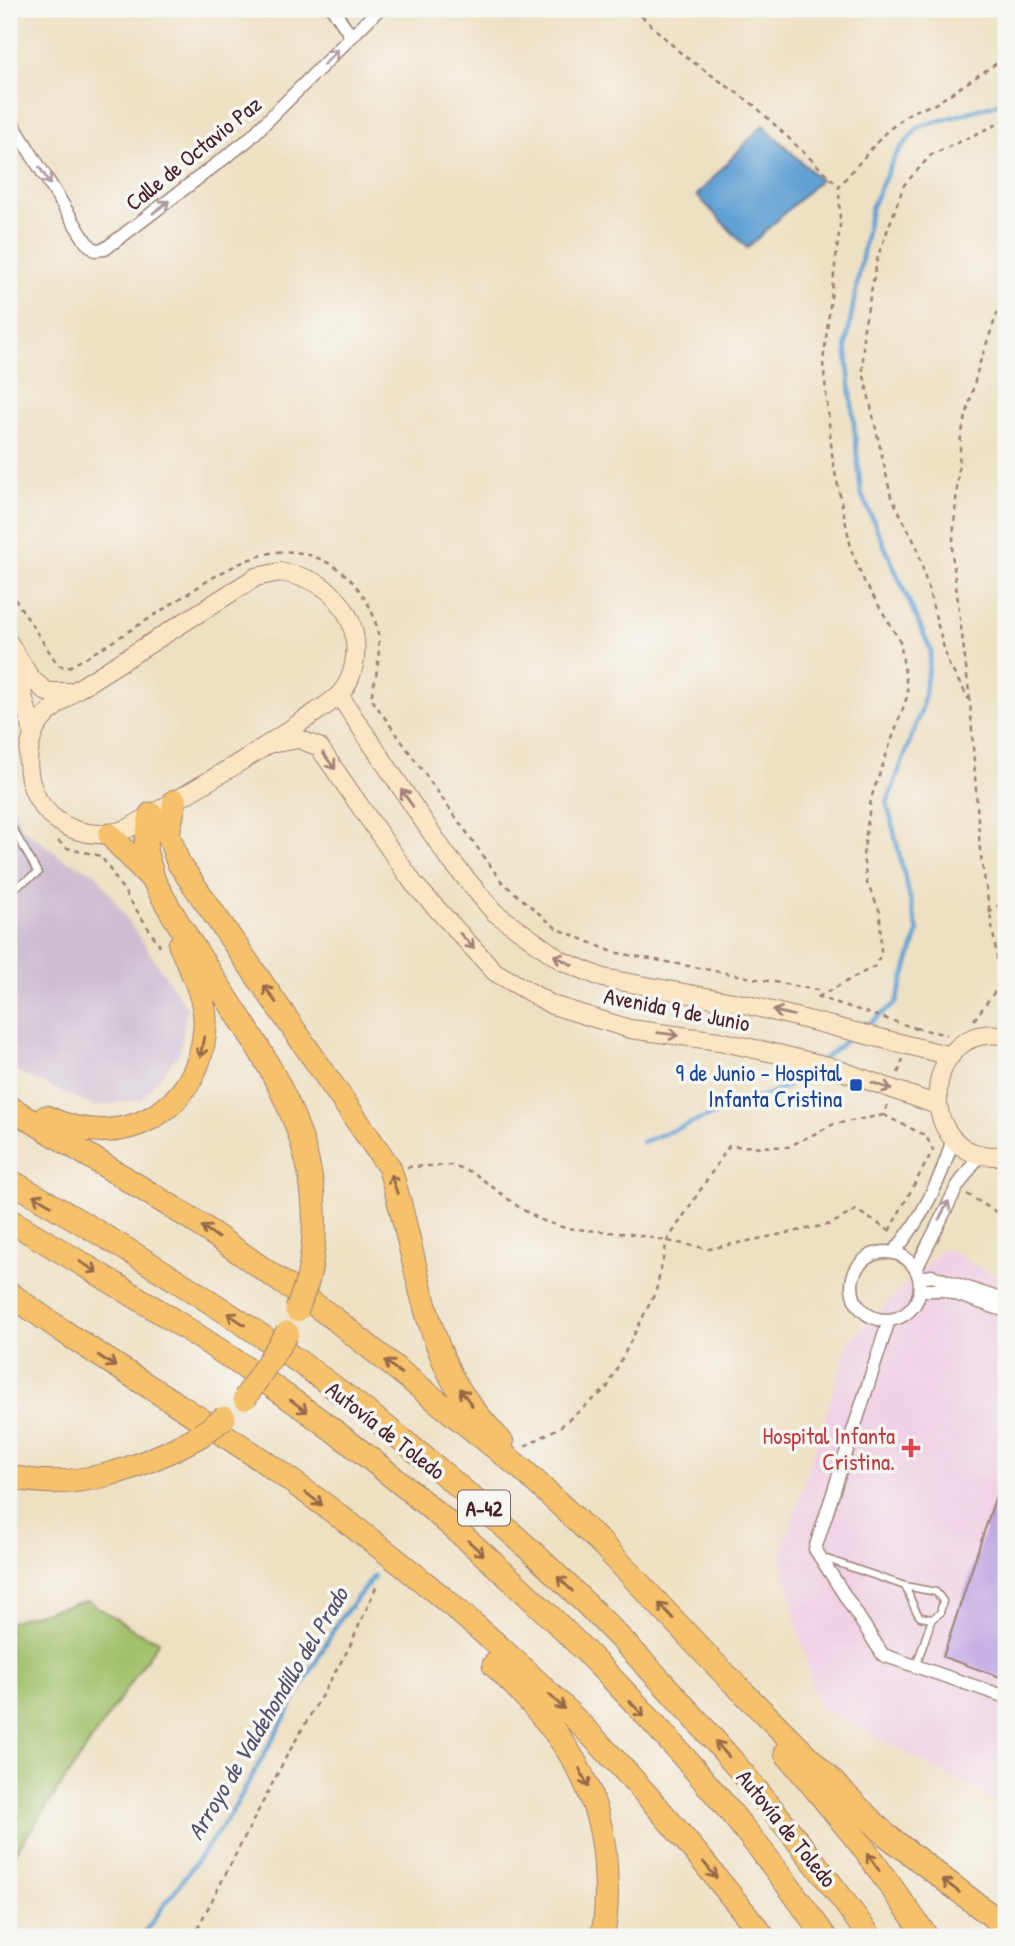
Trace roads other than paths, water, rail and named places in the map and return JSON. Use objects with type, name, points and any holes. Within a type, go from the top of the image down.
[{"type":"highway","points":[[175,801],[168,833],[178,862],[389,1167],[401,1203],[419,1292],[451,1377],[521,1460],[712,1661],[885,1834],[1006,1927]]},
{"type":"highway","points":[[9,1105],[24,1107],[62,1125],[96,1131],[129,1129],[158,1116],[186,1089],[200,1060],[206,1025],[199,988],[156,886],[145,850],[151,814]]},
{"type":"highway","points":[[9,1476],[46,1480],[103,1476],[148,1463],[201,1435],[224,1418],[245,1398],[287,1333],[308,1279],[315,1242],[316,1202],[304,1142],[288,1103],[260,1049],[156,886],[110,835]]},
{"type":"highway","points":[[9,1105],[190,1218],[321,1309],[521,1460]]},
{"type":"highway","name":"Autovía de Toledo","points":[[9,1180],[103,1234],[233,1316],[351,1400],[476,1501],[597,1616],[693,1716],[761,1794],[870,1937]]},
{"type":"highway","name":"Autovía de Toledo","points":[[9,1220],[228,1356],[349,1442],[470,1542],[574,1640],[662,1735],[743,1829],[825,1937]]},
{"type":"highway","points":[[9,1293],[50,1324],[273,1467],[445,1601],[556,1701],[625,1771],[764,1937]]},
{"type":"highway","points":[[9,1303],[50,1324]]},
{"type":"highway","points":[[356,1530],[531,1701],[569,1749],[586,1779],[602,1826],[607,1917],[602,1937]]},
{"type":"highway","points":[[712,1661],[859,1842],[927,1937]]},
{"type":"main road","points":[[9,670],[22,692],[33,733],[28,761],[30,782],[38,801],[52,817],[69,829],[89,835],[110,835],[175,801],[270,744],[339,695],[351,674],[356,650],[353,626],[343,604],[326,587],[304,576],[280,572],[256,577],[73,692],[49,712],[33,733]]},
{"type":"main road","points":[[9,643],[31,679],[47,692],[73,692]]},
{"type":"main road","name":"Avenida 9 de Junio","points":[[339,695],[447,856],[494,912],[562,961],[603,978],[744,1004],[951,1056]]},
{"type":"main road","name":"Avenida 9 de Junio","points":[[270,744],[299,739],[319,747],[414,884],[495,972],[552,1005],[630,1029],[719,1041],[828,1066],[937,1105]]},
{"type":"main road","points":[[1006,1036],[983,1037],[965,1044],[951,1056],[940,1074],[936,1090],[940,1118],[953,1138],[980,1154],[1006,1155]]},
{"type":"street","points":[[333,9],[351,36]]},
{"type":"street","name":"Calle de Octavio Paz","points":[[9,118],[86,242],[95,250],[111,246],[264,125],[379,9]]},
{"type":"street","points":[[893,1253],[906,1239],[944,1169],[953,1138]]},
{"type":"street","points":[[980,1154],[957,1187],[918,1279],[910,1311],[889,1320],[879,1320],[861,1309],[852,1290],[857,1269],[863,1261],[883,1252],[893,1253],[910,1262],[918,1279],[1006,1311]]},
{"type":"street","points":[[918,1279],[932,1276],[1006,1301]]},
{"type":"street","points":[[889,1320],[815,1549],[883,1655],[1006,1697]]},
{"type":"lane","points":[[9,822],[38,873],[9,891]]},
{"type":"lane","points":[[822,1557],[905,1586],[936,1592],[943,1601],[940,1613],[932,1619],[916,1666]]},
{"type":"lane","points":[[905,1586],[920,1617],[932,1619]]},
{"type":"water","points":[[763,125],[820,180],[747,248],[697,195]]},
{"type":"waterway","points":[[862,1029],[896,1003],[918,932],[887,803],[922,708],[931,651],[861,493],[846,345],[871,208],[896,154],[919,127],[1006,101]]},
{"type":"waterway","points":[[823,1059],[852,1036]]},
{"type":"waterway","points":[[642,1142],[786,1087],[810,1068]]},
{"type":"waterway","name":"Arroyo de Valdehondillo del Prado","points":[[141,1937],[231,1814],[338,1622],[374,1576]]},
{"type":"place","name":"9 de Junio - Hospital Infanta Cristina","points":[[856,1085]]},
{"type":"place","name":"Hospital Infanta Cristina.","points":[[911,1448]]}]
